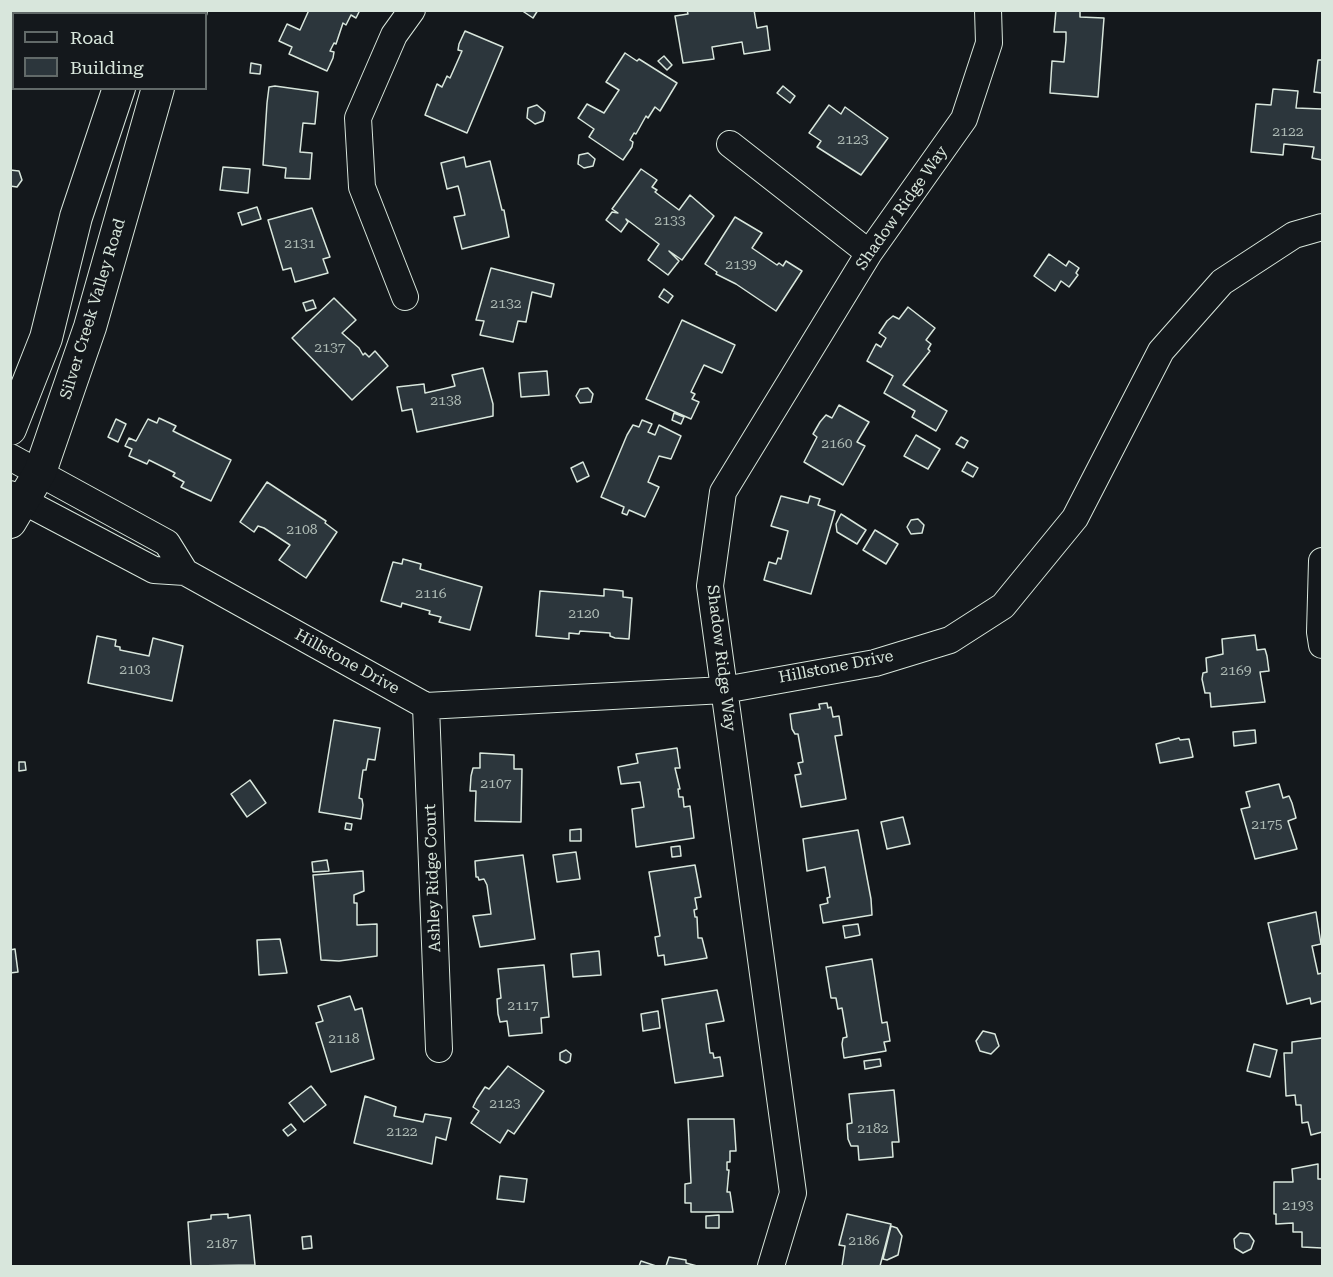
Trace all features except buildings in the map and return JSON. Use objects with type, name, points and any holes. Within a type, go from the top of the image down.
[{"type":"main road","points":[[10,429],[46,338],[76,217],[118,90]]},
{"type":"main road","name":"Silver Creek Valley Road","points":[[15,506],[40,472],[90,327],[157,90]]},
{"type":"street","points":[[405,297],[362,187],[358,118],[394,35],[412,10]]},
{"type":"street","name":"Shadow Ridge Way","points":[[771,1266],[793,1193],[710,586],[723,492],[869,253],[963,119],[989,43],[988,10]]},
{"type":"street","points":[[730,144],[869,253]]},
{"type":"street","name":"Hillstone Drive","points":[[15,506],[154,570],[185,572],[426,706],[724,690],[875,663],[950,640],[1003,606],[1075,518],[1161,351],[1222,282],[1294,236],[1323,226]]},
{"type":"street","name":"Hillstone Drive","points":[[10,457],[167,543],[185,572]]},
{"type":"street","points":[[1323,561],[1320,632],[1323,645]]},
{"type":"street","name":"Ashley Ridge Court","points":[[426,706],[439,1049]]}]
